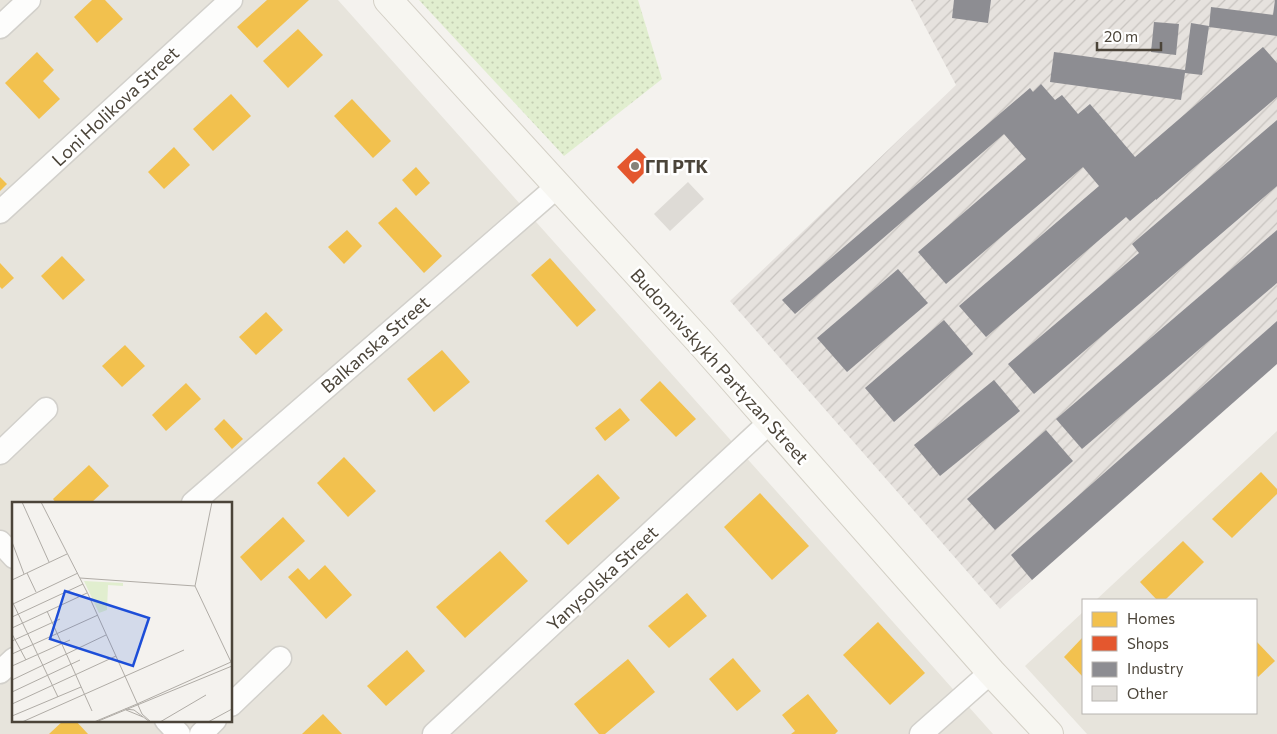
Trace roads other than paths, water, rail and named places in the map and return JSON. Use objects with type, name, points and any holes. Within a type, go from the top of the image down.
[{"type":"main road","name":"Budonnivskykh Partyzan Street","points":[[388,0],[771,421],[991,672],[1049,734]]},
{"type":"street","points":[[0,27],[29,0]]},
{"type":"street","name":"Loni Holikova Street","points":[[0,212],[231,0]]},
{"type":"street","name":"Balkanska Street","points":[[194,502],[558,186]]},
{"type":"street","points":[[0,453],[46,409]]},
{"type":"street","name":"Yanysolska Street","points":[[434,734],[771,421]]},
{"type":"street","points":[[0,542],[12,555]]},
{"type":"street","points":[[232,704],[280,658]]},
{"type":"street","points":[[0,672],[12,661]]},
{"type":"street","points":[[921,734],[991,672]]},
{"type":"street","points":[[168,722],[179,734]]},
{"type":"street","points":[[201,734],[213,722]]},
{"type":"place","name":"ГП РТК","points":[[635,166]]}]
